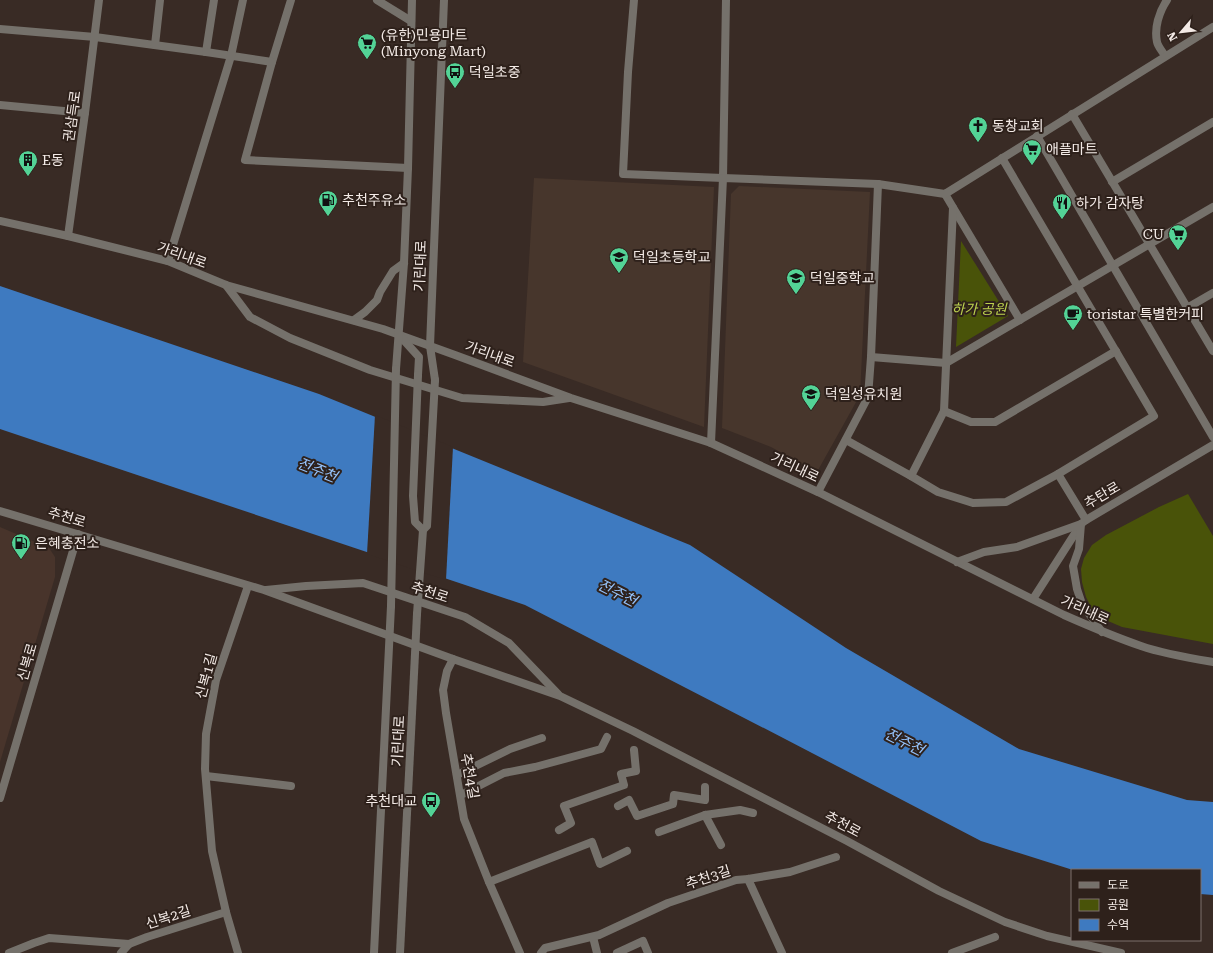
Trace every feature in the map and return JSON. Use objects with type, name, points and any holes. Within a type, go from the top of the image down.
[{"type":"street","name":"권삼득로","points":[[68,236],[86,113],[99,0]]},
{"type":"street","points":[[154,45],[160,0]]},
{"type":"street","points":[[206,52],[214,0]]},
{"type":"street","points":[[168,261],[231,56],[243,0]]},
{"type":"street","points":[[291,0],[245,160],[408,168]]},
{"type":"street","points":[[377,0],[411,21]]},
{"type":"street","name":"기린대로","points":[[374,953],[391,608],[396,369],[404,263],[412,0]]},
{"type":"street","name":"기린대로","points":[[400,953],[423,530],[427,526],[431,477],[435,380],[430,346],[444,0]]},
{"type":"street","points":[[634,0],[628,72],[623,174],[878,184],[945,194],[1213,27]]},
{"type":"street","points":[[710,443],[723,178],[726,0]]},
{"type":"street","points":[[1165,56],[1157,43],[1157,28],[1160,11],[1167,0]]},
{"type":"street","points":[[0,29],[95,37],[272,62]]},
{"type":"street","points":[[0,106],[86,113]]},
{"type":"street","points":[[1072,114],[1213,351]]},
{"type":"street","points":[[1112,182],[1213,122]]},
{"type":"street","points":[[1037,136],[1213,437]]},
{"type":"street","points":[[846,440],[938,492],[973,503],[1006,502],[1058,474],[1154,416],[1002,158]]},
{"type":"street","points":[[818,492],[868,397],[878,184]]},
{"type":"street","points":[[945,194],[1020,320]]},
{"type":"street","points":[[871,357],[946,362],[1213,207]]},
{"type":"street","points":[[910,476],[944,410],[953,208]]},
{"type":"street","name":"가리내로","points":[[0,221],[168,261],[226,285],[354,320],[430,346],[571,398],[710,443],[818,492],[1064,615],[1102,632],[1142,646],[1181,657],[1213,662]]},
{"type":"street","points":[[354,320],[377,300],[393,270],[404,263]]},
{"type":"street","points":[[226,285],[250,317],[290,338],[370,370],[462,398],[543,402],[571,398]]},
{"type":"street","points":[[1187,308],[1213,293]]},
{"type":"street","points":[[399,335],[419,357],[413,496],[415,522],[423,530]]},
{"type":"street","points":[[944,410],[972,422],[995,422],[1116,351]]},
{"type":"street","name":"추탄로","points":[[1033,599],[1083,522],[1213,445]]},
{"type":"street","points":[[1058,474],[1083,522],[1079,549],[1073,566],[1077,589],[1082,604],[1102,632]]},
{"type":"street","name":"추천로","points":[[0,511],[264,590],[453,659],[560,696],[633,731],[840,837],[939,891],[1005,922],[1047,936],[1121,953]]},
{"type":"street","points":[[957,562],[984,552],[1017,547],[1083,522]]},
{"type":"street","name":"신복로","points":[[0,798],[78,534]]},
{"type":"street","name":"추천로","points":[[264,590],[363,583],[466,617],[509,643],[560,696]]},
{"type":"street","name":"신복1길","points":[[238,953],[226,912],[212,851],[206,776],[206,734],[216,680],[248,586]]},
{"type":"street","name":"추천4길","points":[[453,659],[447,671],[444,690],[446,713],[464,819],[489,882],[520,953]]},
{"type":"street","points":[[461,795],[504,773],[536,767],[601,749],[607,737]]},
{"type":"street","points":[[457,775],[510,749],[542,738]]},
{"type":"street","points":[[559,830],[571,823],[564,806],[624,785],[621,774],[636,771],[634,750]]},
{"type":"street","points":[[206,776],[290,786]]},
{"type":"street","points":[[618,806],[629,800],[637,816],[673,804],[674,795],[705,800],[705,787]]},
{"type":"street","points":[[659,832],[705,815],[740,810],[753,813]]},
{"type":"street","points":[[705,815],[721,845]]},
{"type":"street","points":[[489,882],[592,842],[600,864],[627,851]]},
{"type":"street","name":"추천3길","points":[[541,953],[545,948],[599,935],[668,903],[736,880],[790,872],[836,857]]},
{"type":"street","points":[[748,879],[782,953]]},
{"type":"street","name":"신복2길","points":[[121,953],[130,944],[147,937],[226,912]]},
{"type":"street","points":[[593,937],[597,953]]},
{"type":"street","points":[[952,953],[995,937]]},
{"type":"street","points":[[9,953],[49,938],[130,944]]},
{"type":"street","points":[[617,953],[643,941],[648,953]]},
{"type":"shaded area","name":"덕일초등학교","points":[[534,178],[714,187],[704,427],[523,362]]},
{"type":"shaded area","name":"덕일중학교","points":[[739,186],[870,192],[860,395],[817,472],[771,447],[722,428],[731,194]]},
{"type":"shaded area","points":[[0,527],[49,548],[55,557],[55,577],[0,762]]},
{"type":"green space","name":"하가 공원","points":[[961,241],[1008,316],[956,347]]},
{"type":"green space","points":[[1188,494],[1213,536],[1213,644],[1122,627],[1101,618],[1092,609],[1086,597],[1082,582],[1081,569],[1084,558],[1092,545],[1106,535],[1159,507]]},
{"type":"water","name":"전주천","points":[[0,286],[319,394],[690,545],[846,648],[1019,749],[1187,800],[1213,802],[1213,895],[1201,894],[1201,869],[1071,869],[981,841],[525,605],[0,429]]},
{"type":"pier","points":[[375,415],[453,447],[446,580],[367,554]]},
{"type":"place","name":"(유한)민용마트 (Minyong Mart)","points":[[367,60]]},
{"type":"place","name":"덕일초중","points":[[455,89]]},
{"type":"place","name":"동창교회","points":[[978,143]]},
{"type":"place","name":"애플마트","points":[[1032,166]]},
{"type":"place","name":"E동","points":[[28,177]]},
{"type":"place","name":"추천주유소","points":[[328,217]]},
{"type":"place","name":"하가 감자탕","points":[[1062,220]]},
{"type":"place","name":"CU","points":[[1178,251]]},
{"type":"place","name":"덕일초등학교","points":[[619,274]]},
{"type":"place","name":"덕일중학교","points":[[796,295]]},
{"type":"place","name":"toristar 특별한커피","points":[[1073,331]]},
{"type":"place","name":"덕일성유치원","points":[[811,411]]},
{"type":"place","name":"은혜충전소","points":[[21,560]]},
{"type":"place","name":"추천대교","points":[[431,818]]}]
